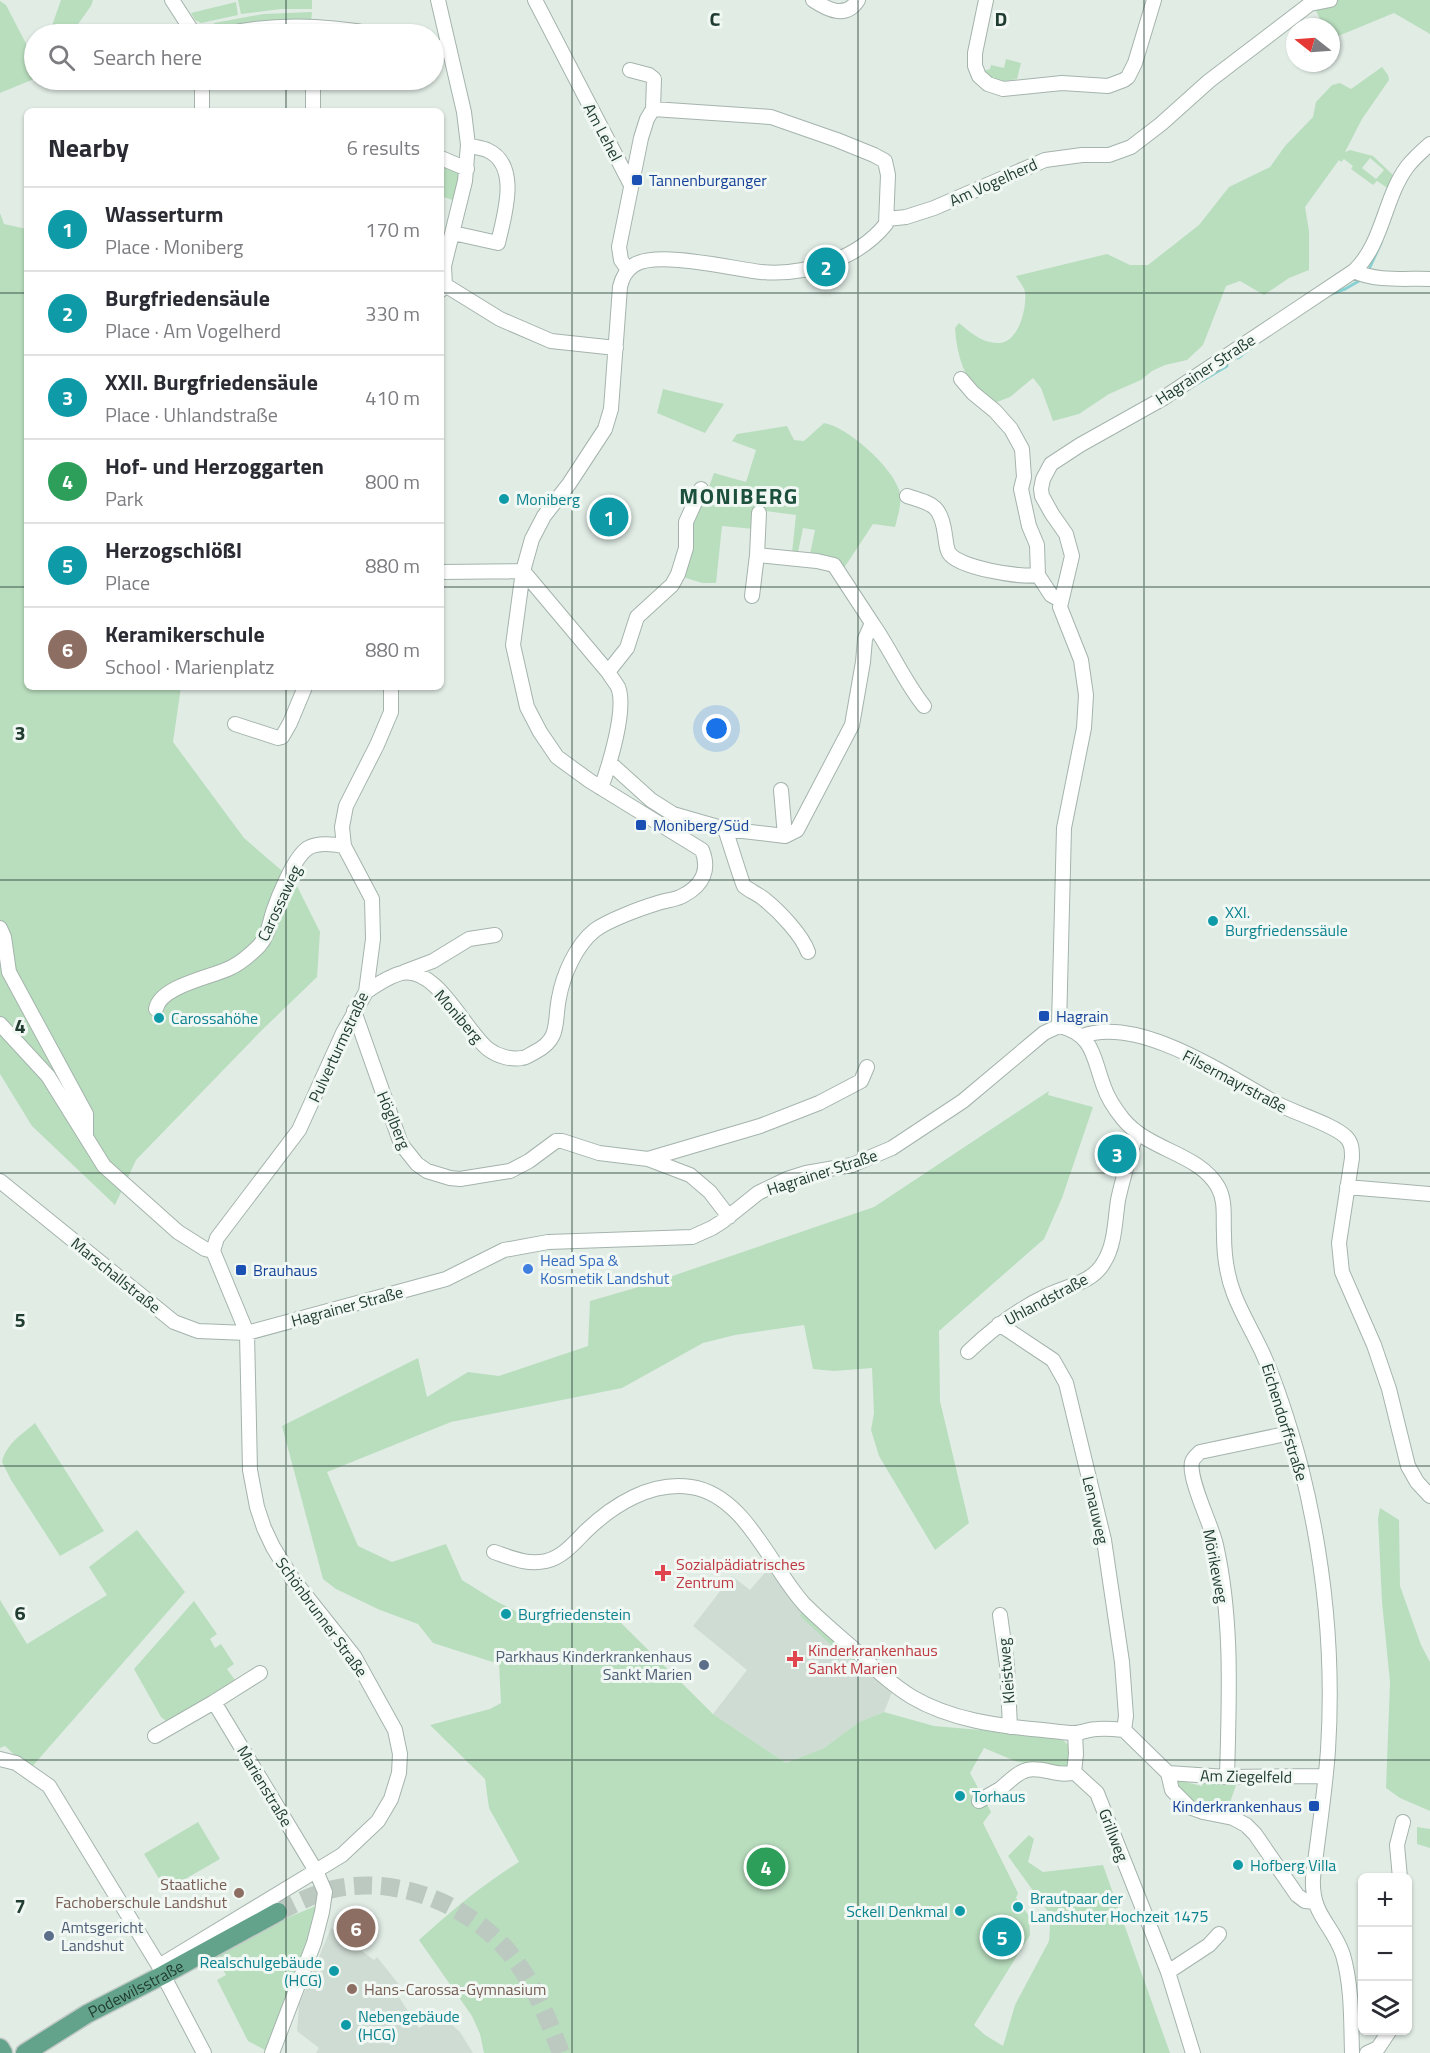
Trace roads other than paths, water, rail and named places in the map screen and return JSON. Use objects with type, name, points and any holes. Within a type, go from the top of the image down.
[{"type":"main road","name":"Podewilsstraße","points":[[25,2053],[161,1971],[278,1912]]},
{"type":"main road","points":[[0,2049],[3,2053]]},
{"type":"street","points":[[172,0],[188,24]]},
{"type":"street","points":[[438,0],[443,24]]},
{"type":"street","name":"Am Lehel","points":[[535,0],[631,185]]},
{"type":"street","points":[[813,0],[830,10],[842,12],[854,7],[858,0]]},
{"type":"street","points":[[987,0],[975,53],[975,66],[979,76],[988,84],[1003,89],[1062,83],[1108,86],[1124,80],[1135,63],[1154,0]]},
{"type":"street","name":"Am Vogelherd","points":[[887,219],[906,217],[934,208],[1045,160],[1120,153],[1161,124],[1210,74],[1310,4],[1330,0]]},
{"type":"street","points":[[444,27],[464,112],[468,145],[467,169],[460,205],[444,259]]},
{"type":"street","points":[[444,48],[449,49]]},
{"type":"street","points":[[630,70],[649,75],[654,79],[653,109],[641,138],[620,247],[621,260],[628,270],[636,263],[654,260],[682,260],[761,272],[792,270],[844,258],[871,239],[886,224],[888,175],[885,161],[874,155],[771,117],[653,109]]},
{"type":"street","points":[[202,90],[202,108]]},
{"type":"street","points":[[313,90],[313,108]]},
{"type":"street","name":"Hagrainer Straße","points":[[1060,600],[1072,556],[1066,534],[1042,496],[1043,479],[1051,464],[1162,399],[1354,271],[1368,255],[1395,189],[1407,168],[1430,144]]},
{"type":"street","points":[[453,233],[498,243],[502,227],[508,185],[505,168],[488,150],[468,145]]},
{"type":"street","points":[[444,159],[467,169]]},
{"type":"street","name":"Moniberg","points":[[402,973],[422,976],[441,992],[488,1049],[505,1058],[523,1058],[544,1048],[551,1041],[556,1027],[558,998],[567,971],[584,943],[596,930],[633,912],[683,896],[700,883],[705,873],[706,861],[702,850],[601,788],[557,757],[540,732],[527,706],[513,645],[523,571],[532,539],[544,516],[569,484],[605,429],[611,409],[620,287],[622,276],[628,270]]},
{"type":"street","points":[[1354,271],[1384,277],[1430,279]]},
{"type":"street","points":[[444,288],[500,320],[551,340],[616,348]]},
{"type":"street","points":[[961,379],[1011,429],[1022,449],[1024,477],[1021,489],[1029,526],[1037,545],[1038,575],[1051,595],[1060,600],[1061,614],[1082,660],[1086,694],[1084,728],[1064,828],[1059,1026],[1082,1036]]},
{"type":"street","points":[[608,672],[627,648],[637,617],[672,585],[678,574],[686,548],[687,522],[701,489]]},
{"type":"street","points":[[907,496],[937,508],[943,519],[948,551],[954,558],[1019,576],[1038,575]]},
{"type":"street","points":[[752,596],[759,513]]},
{"type":"street","points":[[757,555],[834,565],[924,706]]},
{"type":"street","points":[[444,572],[523,571],[608,672],[619,689],[620,714],[610,763],[601,788]]},
{"type":"street","points":[[610,763],[651,800],[673,814],[725,829],[785,836],[797,830],[852,724],[865,639],[872,623]]},
{"type":"street","points":[[235,724],[278,738],[282,737],[303,690]]},
{"type":"street","name":"Pulverturmstraße","points":[[213,1251],[217,1238],[299,1130],[354,1011],[366,992],[374,939],[372,899],[344,846],[342,827],[346,806],[377,745],[390,712],[392,690]]},
{"type":"street","points":[[781,790],[785,836]]},
{"type":"street","points":[[725,829],[736,857],[741,881],[764,898],[805,944],[808,952]]},
{"type":"street","name":"Carossaweg","points":[[156,1009],[160,1001],[190,981],[231,968],[260,945],[265,939],[273,911],[292,868],[308,848],[321,844],[344,846]]},
{"type":"street","points":[[0,928],[4,937],[9,972],[86,1114],[86,1136]]},
{"type":"street","points":[[366,992],[382,981],[433,961],[469,939],[495,935]]},
{"type":"street","name":"Höglberg","points":[[354,1011],[401,1144],[417,1164],[428,1171],[460,1179],[510,1171],[529,1161],[556,1141],[562,1141],[599,1153],[648,1159],[690,1175],[699,1181],[729,1217]]},
{"type":"street","points":[[0,1024],[48,1076],[104,1166],[178,1232],[205,1249],[213,1251]]},
{"type":"street","name":"Hagrainer Straße","points":[[247,1333],[446,1279],[504,1250],[548,1242],[692,1237],[729,1217],[758,1193],[787,1179],[806,1173],[852,1165],[892,1148],[963,1101],[1044,1033],[1059,1026]]},
{"type":"street","name":"Filsermayrstraße","points":[[1082,1036],[1096,1032],[1119,1032],[1175,1048],[1222,1071],[1276,1103],[1335,1130],[1348,1140],[1351,1146],[1352,1158],[1347,1186]]},
{"type":"street","name":"Eichendorffstraße","points":[[1082,1036],[1095,1057],[1113,1107],[1136,1134],[1204,1169],[1219,1188],[1223,1198],[1226,1256],[1233,1293],[1264,1357],[1300,1466],[1313,1527],[1328,1641],[1329,1704],[1325,1776],[1313,1878],[1315,1902]]},
{"type":"street","name":"Höglberg","points":[[648,1159],[760,1126],[819,1103],[861,1081],[867,1067]]},
{"type":"street","name":"Uhlandstraße","points":[[968,1352],[999,1324],[1046,1296],[1092,1276],[1105,1262],[1136,1134]]},
{"type":"street","name":"Marschallstraße","points":[[0,1182],[174,1322],[198,1331],[247,1333]]},
{"type":"street","points":[[1430,1194],[1347,1186],[1339,1243],[1342,1272],[1381,1367],[1408,1466],[1417,1482],[1430,1496]]},
{"type":"street","name":"Schönbrunner Straße","points":[[161,1971],[342,1855],[364,1837],[378,1821],[391,1799],[399,1773],[400,1754],[395,1730],[354,1656],[292,1578],[264,1528],[250,1470],[247,1333],[213,1251]]},
{"type":"street","name":"Lenauweg","points":[[999,1324],[1037,1347],[1053,1360],[1065,1383],[1104,1540],[1122,1662],[1126,1716],[1124,1730]]},
{"type":"street","name":"Mörikeweg","points":[[1227,1777],[1229,1684],[1223,1588],[1216,1545],[1194,1477],[1192,1463],[1200,1452],[1290,1433]]},
{"type":"street","points":[[494,1552],[524,1562],[550,1560],[572,1546],[601,1517],[619,1504],[645,1492],[673,1487],[692,1487],[720,1499],[737,1511],[804,1603],[884,1676],[912,1697],[939,1710],[969,1720],[1010,1727],[1075,1733],[1095,1729],[1124,1730],[1168,1773],[1172,1790],[1189,1807],[1233,1818],[1246,1824],[1297,1895],[1315,1902],[1342,1954],[1350,1997],[1352,2053]]},
{"type":"street","name":"Kleistweg","points":[[1000,1615],[1007,1665],[1010,1727]]},
{"type":"street","points":[[155,1736],[260,1673]]},
{"type":"street","name":"Marienstraße","points":[[214,1702],[316,1871],[325,1892],[314,1943],[272,2053]]},
{"type":"street","points":[[979,1801],[1027,1770],[1067,1775],[1074,1772],[1075,1733]]},
{"type":"street","points":[[0,1759],[16,1763],[49,1786],[161,1971],[204,2053]]},
{"type":"street","name":"Grillweg","points":[[1074,1772],[1097,1793],[1168,1972],[1193,2053]]},
{"type":"street","name":"Am Ziegelfeld","points":[[1168,1773],[1227,1777],[1325,1776]]},
{"type":"street","points":[[1400,1873],[1397,1845],[1403,1822]]},
{"type":"street","points":[[1168,1972],[1209,1945],[1219,1934]]},
{"type":"street","points":[[1367,2053],[1378,2048],[1388,2035]]},
{"type":"waterway","points":[[1370,267],[1381,243]]},
{"type":"waterway","points":[[1331,294],[1359,281]]},
{"type":"waterway","points":[[1238,358],[1252,347]]},
{"type":"waterway","points":[[1195,385],[1227,366]]},
{"type":"tunnel","points":[[278,1912],[323,1892],[356,1886],[384,1886],[411,1891],[438,1900],[463,1913],[505,1948],[534,1990],[561,2053]]},
{"type":"place","name":"Tannenburganger","points":[[637,180]]},
{"type":"place","name":"Burgfriedensäule","points":[[826,267]]},
{"type":"place","name":"Moniberg","points":[[504,499]]},
{"type":"place","name":"Wasserturm","points":[[609,517]]},
{"type":"place","name":"Moniberg/Süd","points":[[641,825]]},
{"type":"place","name":"XXI. Burgfriedenssäule","points":[[1213,921]]},
{"type":"place","name":"Hagrain","points":[[1044,1016]]},
{"type":"place","name":"Carossahöhe","points":[[159,1018]]},
{"type":"place","name":"XXII. Burgfriedensäule","points":[[1117,1154]]},
{"type":"place","name":"Head Spa & Kosmetik Landshut","points":[[528,1269]]},
{"type":"place","name":"Brauhaus","points":[[241,1270]]},
{"type":"place","name":"Sozialpädiatrisches Zentrum","points":[[663,1573]]},
{"type":"place","name":"Burgfriedenstein","points":[[506,1614]]},
{"type":"place","name":"Kinderkrankenhaus Sankt Marien","points":[[795,1659]]},
{"type":"place","name":"Parkhaus Kinderkrankenhaus Sankt Marien","points":[[704,1665]]},
{"type":"place","name":"Torhaus","points":[[960,1796]]},
{"type":"place","name":"Kinderkrankenhaus","points":[[1314,1806]]},
{"type":"place","name":"Hofberg Villa","points":[[1238,1865]]},
{"type":"place","name":"Hof- und Herzoggarten","points":[[766,1867]]},
{"type":"place","name":"Staatliche Fachoberschule Landshut","points":[[239,1893]]},
{"type":"place","name":"Brautpaar der Landshuter Hochzeit 1475","points":[[1018,1907]]},
{"type":"place","name":"Sckell Denkmal","points":[[960,1911]]},
{"type":"place","name":"Keramikerschule","points":[[356,1928]]},
{"type":"place","name":"Amtsgericht Landshut","points":[[49,1936]]},
{"type":"place","name":"Herzogschlößl","points":[[1002,1937]]},
{"type":"place","name":"Realschulgebäude (HCG)","points":[[334,1971]]},
{"type":"place","name":"Hans-Carossa-Gymnasium","points":[[352,1989]]},
{"type":"place","name":"Nebengebäude (HCG)","points":[[346,2025]]},
{"type":"district","name":"MONIBERG","points":[[739,496]]}]
